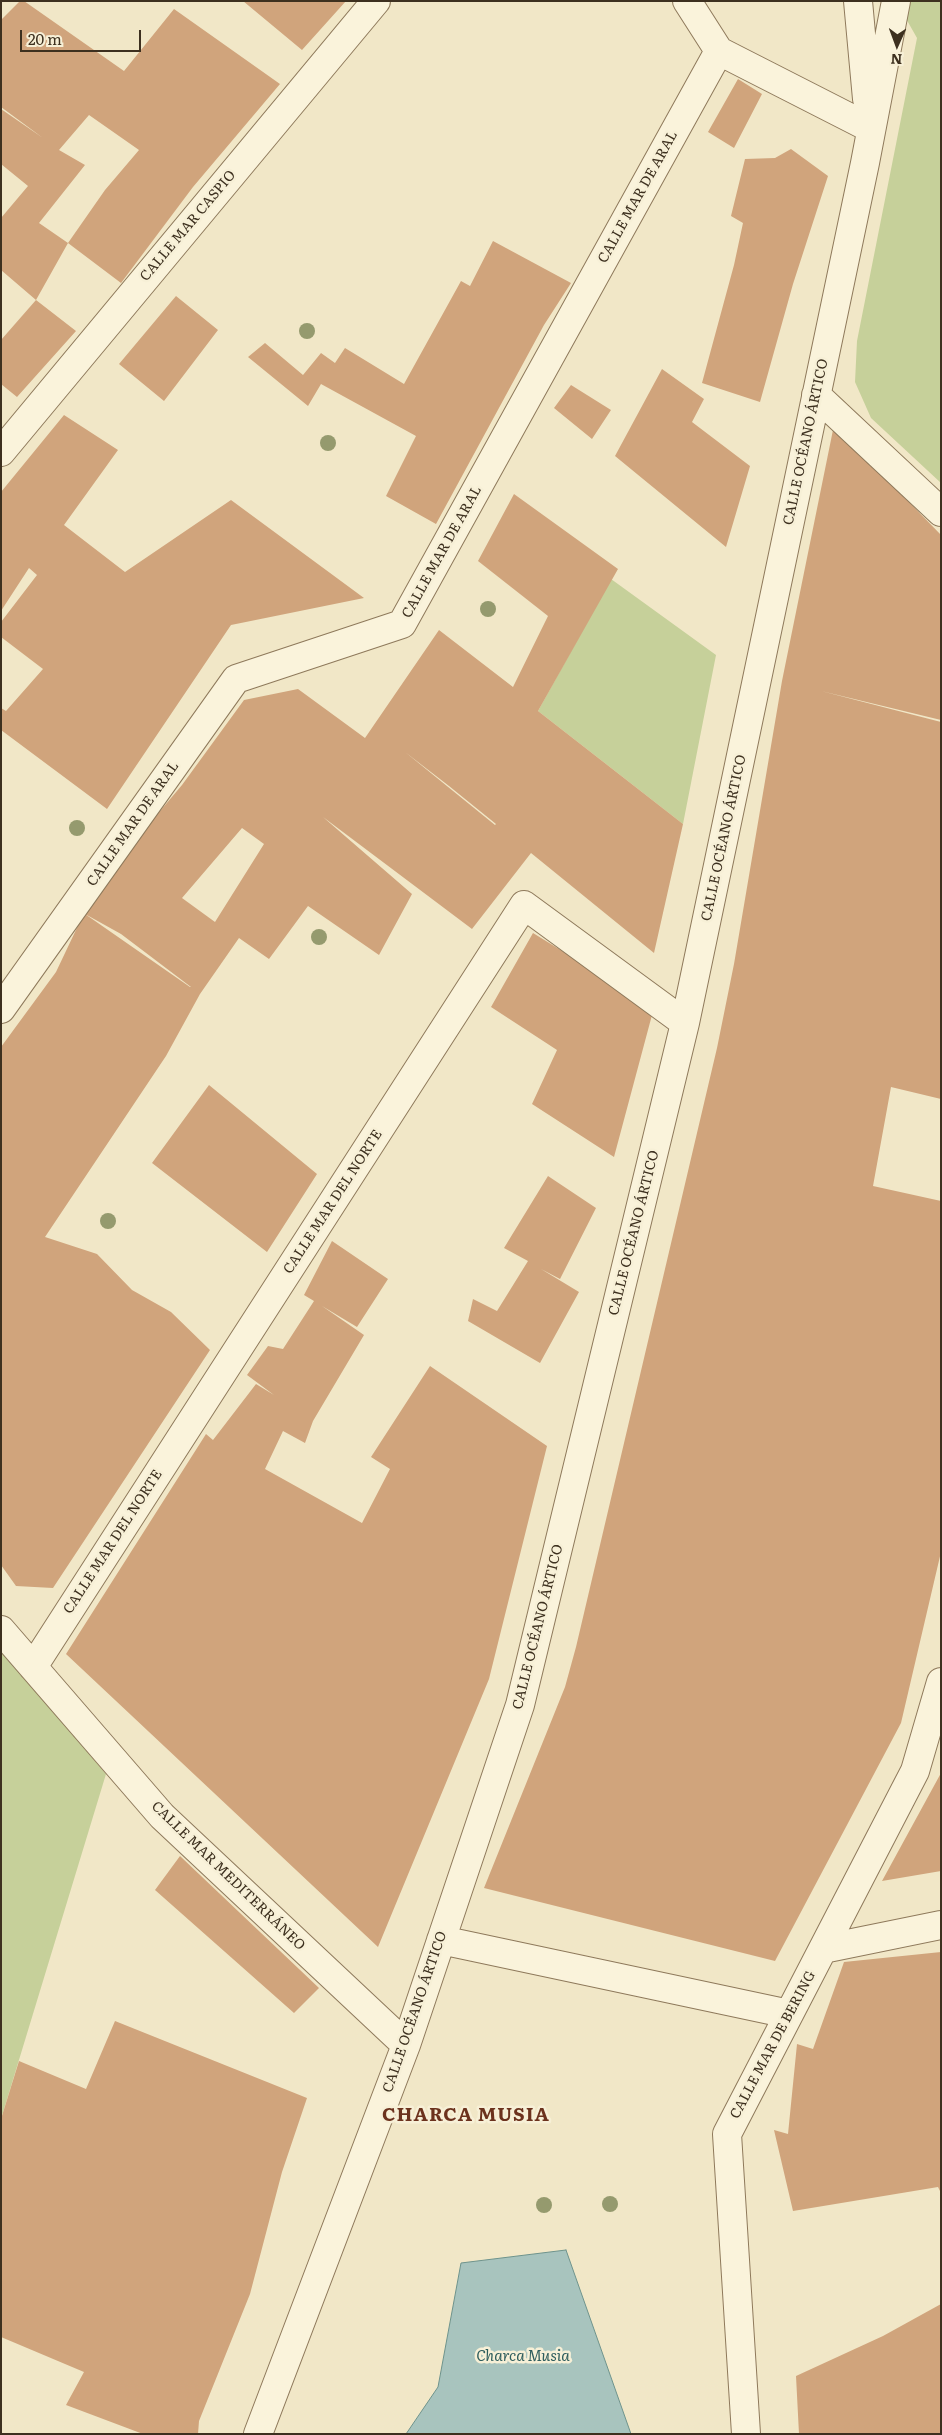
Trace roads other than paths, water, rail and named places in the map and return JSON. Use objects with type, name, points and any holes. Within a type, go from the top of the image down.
[{"type":"street","name":"CALLE MAR CASPIO","points":[[1,452],[376,1]]},
{"type":"street","points":[[686,1],[719,51],[870,128]]},
{"type":"street","points":[[858,1],[870,128]]},
{"type":"street","name":"CALLE OCÉANO ÁRTICO","points":[[258,2434],[406,2045],[520,1705],[685,1023],[896,1]]},
{"type":"street","name":"CALLE MAR DE ARAL","points":[[1,1009],[236,679],[402,624],[719,51]]},
{"type":"street","points":[[816,395],[941,512]]},
{"type":"street","name":"CALLE MAR DEL NORTE","points":[[33,1667],[524,905],[685,1023]]},
{"type":"street","name":"CALLE MAR MEDITERRÁNEO","points":[[1,1630],[162,1816],[406,2045]]},
{"type":"street","name":"CALLE MAR DE BERING","points":[[746,2434],[727,2134],[916,1771],[941,1682]]},
{"type":"street","points":[[823,1949],[941,1926]]},
{"type":"street","points":[[441,1940],[789,2014]]},
{"type":"water","name":"Charca Musia","points":[[566,2250],[631,2434],[406,2434],[438,2387],[461,2263]]},
{"type":"district","name":"CHARCA MUSIA","points":[[466,2115]]}]
